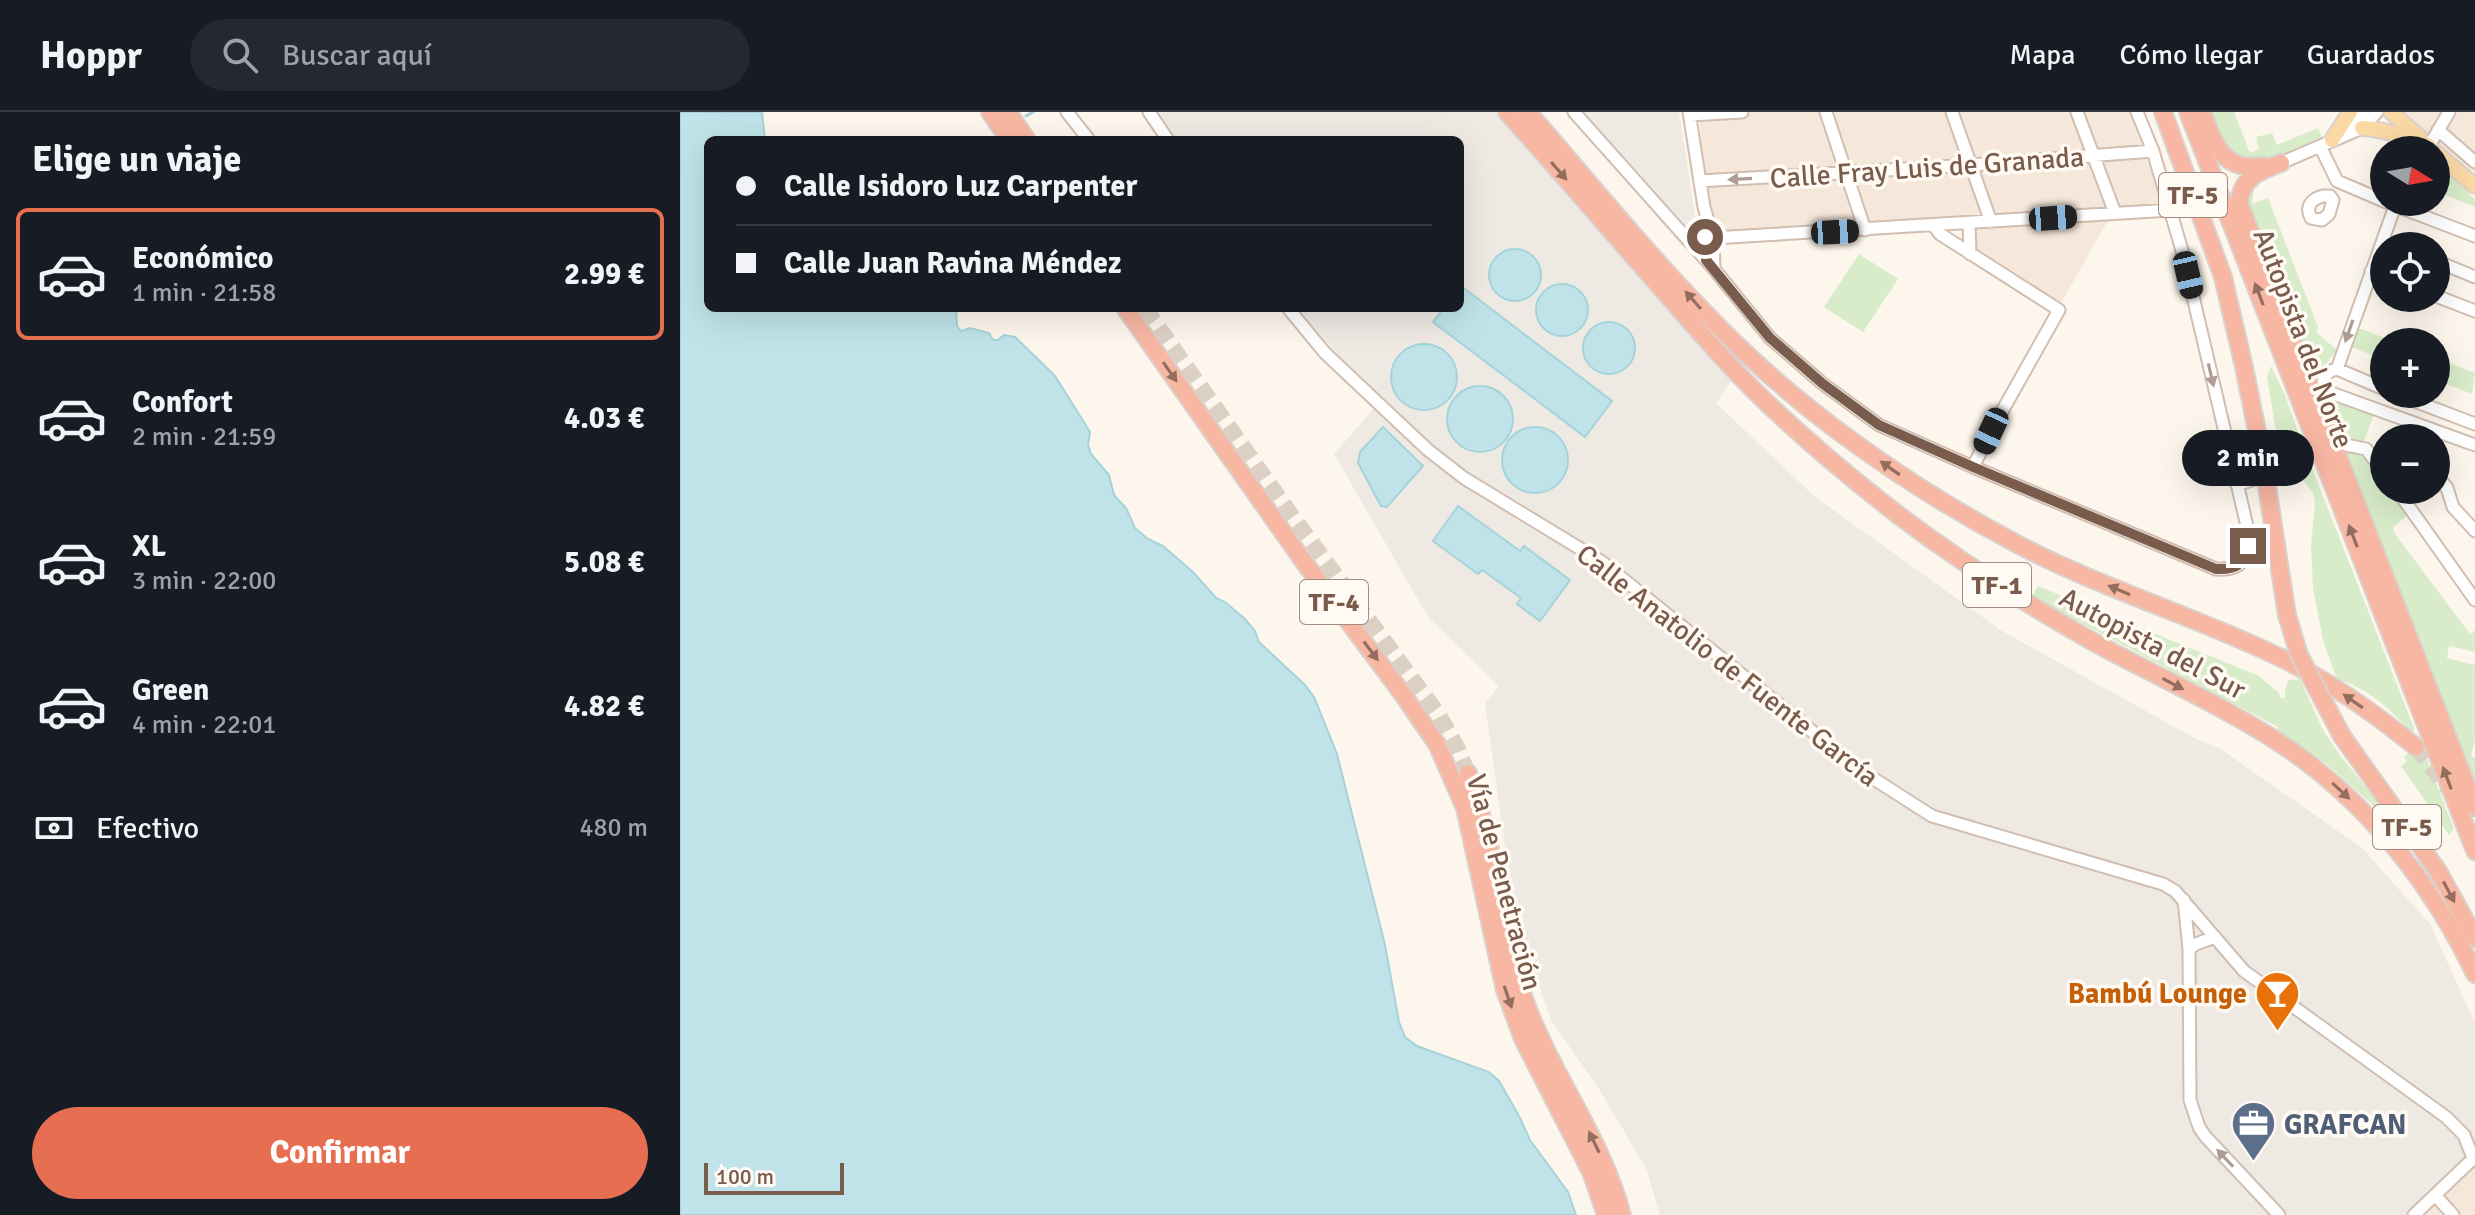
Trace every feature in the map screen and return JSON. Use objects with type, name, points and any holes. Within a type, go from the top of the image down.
[{"type":"highway","points":[[990,112],[1006,136]]},
{"type":"highway","points":[[1008,112],[1024,136]]},
{"type":"highway","name":"Autopista del Sur","points":[[1507,112],[1705,338],[1765,402],[1827,458],[1965,564],[2030,606],[2256,728],[2327,778],[2381,831],[2411,866],[2440,908],[2475,974]]},
{"type":"highway","name":"Autopista del Sur","points":[[1528,112],[1704,312],[1739,347],[1850,439],[1925,491],[2019,545],[2276,655],[2348,696],[2416,747]]},
{"type":"highway","name":"Autopista del Norte","points":[[2163,112],[2223,277],[2263,461],[2287,615],[2299,655],[2342,736],[2438,871],[2475,938]]},
{"type":"highway","name":"Autopista del Norte","points":[[2188,112],[2475,851]]},
{"type":"highway","points":[[2202,112],[2216,146],[2222,155],[2237,165],[2248,167],[2281,163]]},
{"type":"highway","points":[[2281,163],[2250,177],[2241,189],[2239,203],[2475,807]]},
{"type":"highway","name":"Vía de Penetración","points":[[1128,312],[1437,744],[1465,808],[1497,920],[1526,1003],[1601,1155],[1622,1215]]},
{"type":"highway","name":"Vía de Penetración","points":[[1468,773],[1487,833],[1497,920],[1498,964],[1513,1014],[1591,1172],[1606,1215]]},
{"type":"highway","points":[[2466,923],[2475,955]]},
{"type":"main road","points":[[2326,143],[2350,112]]},
{"type":"main road","points":[[2391,112],[2418,136]]},
{"type":"main road","points":[[2362,128],[2397,136]]},
{"type":"main road","points":[[2450,165],[2475,186]]},
{"type":"street","points":[[1067,112],[1086,136]]},
{"type":"street","points":[[1149,112],[1165,136]]},
{"type":"street","points":[[1574,112],[1686,236],[1770,338],[1823,384],[1879,425],[2216,569],[2232,570],[2241,563],[2248,546],[2247,526],[2171,210],[2137,112]]},
{"type":"street","points":[[1710,264],[1709,234],[1690,114],[1742,112]]},
{"type":"street","points":[[1826,112],[1865,230]]},
{"type":"street","points":[[1952,112],[1991,222]]},
{"type":"street","points":[[2077,112],[2115,213]]},
{"type":"street","points":[[2326,143],[2363,112]]},
{"type":"street","points":[[2281,163],[2362,128],[2377,112]]},
{"type":"street","points":[[2436,136],[2449,112]]},
{"type":"street","points":[[2438,130],[2475,162]]},
{"type":"street","points":[[2326,143],[2337,181],[2370,195]]},
{"type":"street","name":"Calle Fray Luis de Granada","points":[[1700,181],[2153,151]]},
{"type":"street","points":[[1686,236],[1865,230],[2171,210]]},
{"type":"street","points":[[2422,216],[2475,236]]},
{"type":"street","points":[[1969,224],[1970,254]]},
{"type":"street","points":[[1934,226],[1940,234],[2059,310],[1973,467]]},
{"type":"street","points":[[2450,267],[2475,277]]},
{"type":"street","points":[[2341,371],[2370,274]]},
{"type":"street","points":[[2450,301],[2475,311]]},
{"type":"street","name":"Calle Anatolio de Fuente García","points":[[1291,312],[1325,353],[1440,460],[1464,478],[1602,562],[1860,770],[1895,793],[1932,816],[2163,884],[2184,900],[2244,971],[2446,1117],[2464,1135],[2474,1160]]},
{"type":"street","points":[[2370,383],[2341,371],[2330,371],[2324,375],[2323,383],[2326,390],[2334,394],[2475,445]]},
{"type":"street","points":[[2334,394],[2346,387],[2347,379],[2341,371]]},
{"type":"street","points":[[2433,408],[2475,424]]},
{"type":"street","points":[[2346,445],[2366,449],[2370,454]]},
{"type":"street","points":[[2286,469],[2303,461]]},
{"type":"street","points":[[2237,485],[2255,479]]},
{"type":"street","points":[[2450,498],[2453,507],[2475,531]]},
{"type":"street","points":[[2407,504],[2475,600]]},
{"type":"street","points":[[2457,577],[2475,584]]},
{"type":"street","points":[[2184,900],[2189,949],[2190,1100],[2205,1136],[2279,1215]]},
{"type":"street","points":[[2189,949],[2215,937]]},
{"type":"street","points":[[2414,1215],[2474,1160]]},
{"type":"street","points":[[2435,1195],[2453,1215]]},
{"type":"shaded area","points":[[1157,112],[1499,112],[1734,377],[1716,403],[1814,496],[2002,631],[2198,740],[2219,748],[2362,848],[2430,924],[2475,1023],[2475,1157],[2414,1215],[1660,1215],[1646,1168],[1599,1089],[1552,1022],[1515,918],[1485,703],[1499,686],[1428,617],[1334,454],[1383,398],[1355,374],[1300,312],[1464,312],[1464,136],[1173,136]]},
{"type":"shaded area","points":[[1565,112],[1679,112],[1697,227],[1683,247]]},
{"type":"shaded area","points":[[1698,112],[2130,112],[2164,208],[2115,208],[2060,305],[1971,247],[1971,219],[1713,234]]},
{"type":"shaded area","points":[[2391,112],[2475,112],[2475,186],[2450,164],[2450,136],[2418,136]]},
{"type":"shaded area","points":[[2475,1165],[2475,1215],[2424,1215]]},
{"type":"green space","points":[[2210,112],[2234,112],[2250,153],[2259,149],[2256,137],[2272,133],[2277,145],[2318,128],[2322,137],[2285,154],[2244,161],[2233,157],[2224,147]]},
{"type":"green space","points":[[2450,172],[2475,200],[2475,207],[2450,197]]},
{"type":"green space","points":[[2257,182],[2259,185],[2254,189],[2252,204],[2268,198],[2318,327],[2317,333],[2337,350],[2317,375],[2313,376],[2248,205],[2248,194]]},
{"type":"green space","points":[[1859,254],[1898,279],[1863,332],[1824,307]]},
{"type":"green space","points":[[2359,328],[2370,332],[2370,354],[2352,347]]},
{"type":"green space","points":[[2450,363],[2475,373],[2472,394],[2450,385]]},
{"type":"green space","points":[[2271,366],[2303,446],[2279,450],[2267,377]]},
{"type":"green space","points":[[2323,393],[2374,414],[2363,444],[2357,440],[2341,441]]},
{"type":"green space","points":[[2351,451],[2370,463],[2370,504],[2400,504],[2407,515],[2393,528],[2395,534],[2470,634],[2475,630],[2475,652],[2449,646],[2447,658],[2475,665],[2475,741],[2471,756],[2475,758],[2475,788],[2345,452]]},
{"type":"green space","points":[[2312,468],[2414,731],[2410,731],[2368,693],[2337,680],[2323,640],[2313,588],[2311,546],[2315,502],[2313,493],[2301,477],[2303,472]]},
{"type":"green space","points":[[2038,586],[2259,676],[2279,693],[2280,698],[2285,698],[2289,680],[2300,679],[2322,728],[2380,805],[2376,808],[2328,765],[2277,730],[2278,727],[2057,610],[2033,595]]},
{"type":"green space","points":[[2420,741],[2454,829],[2449,835],[2401,766],[2407,761],[2404,757]]},
{"type":"water","points":[[680,112],[762,112],[765,136],[704,136],[704,312],[956,312],[957,326],[961,331],[970,328],[989,333],[993,340],[1004,335],[1015,337],[1055,376],[1090,432],[1088,445],[1091,454],[1109,475],[1114,495],[1126,508],[1135,528],[1163,546],[1193,572],[1216,598],[1245,619],[1259,642],[1314,697],[1337,754],[1405,1037],[1417,1046],[1489,1072],[1499,1081],[1530,1140],[1568,1192],[1576,1215],[680,1215]]},
{"type":"water","points":[[1515,249],[1534,256],[1541,275],[1534,294],[1515,301],[1496,294],[1489,275],[1496,256]]},
{"type":"water","points":[[1562,284],[1581,291],[1588,310],[1581,329],[1562,336],[1543,329],[1536,310],[1543,291]]},
{"type":"water","points":[[1464,288],[1612,401],[1585,437],[1433,322],[1441,312],[1464,312]]},
{"type":"water","points":[[1609,322],[1628,329],[1635,348],[1628,367],[1609,374],[1590,367],[1583,348],[1590,329]]},
{"type":"water","points":[[1424,344],[1447,354],[1457,377],[1447,400],[1424,410],[1401,400],[1391,377],[1401,354]]},
{"type":"water","points":[[1480,386],[1503,396],[1513,419],[1503,442],[1480,452],[1457,442],[1447,419],[1457,396]]},
{"type":"water","points":[[1383,427],[1423,466],[1387,507],[1381,506],[1358,463],[1360,452]]},
{"type":"water","points":[[1535,427],[1558,437],[1568,460],[1558,483],[1535,493],[1512,483],[1502,460],[1512,437]]},
{"type":"water","points":[[1458,506],[1520,551],[1524,546],[1570,580],[1540,621],[1517,604],[1521,598],[1482,570],[1478,574],[1433,541]]},
{"type":"waterway","points":[[1026,116],[1033,112]]},
{"type":"tunnel","points":[[1148,312],[1290,513],[1439,715],[1468,773]]},
{"type":"tunnel","points":[[2416,747],[2475,824]]},
{"type":"place","name":"Bambú Lounge","points":[[2278,1032]]},
{"type":"place","name":"GRAFCAN","points":[[2253,1163]]},
{"type":"route","points":[[1705,237],[1706,260],[1770,338],[1823,384],[1879,425],[2216,569],[2232,570],[2241,563],[2248,546]]}]
